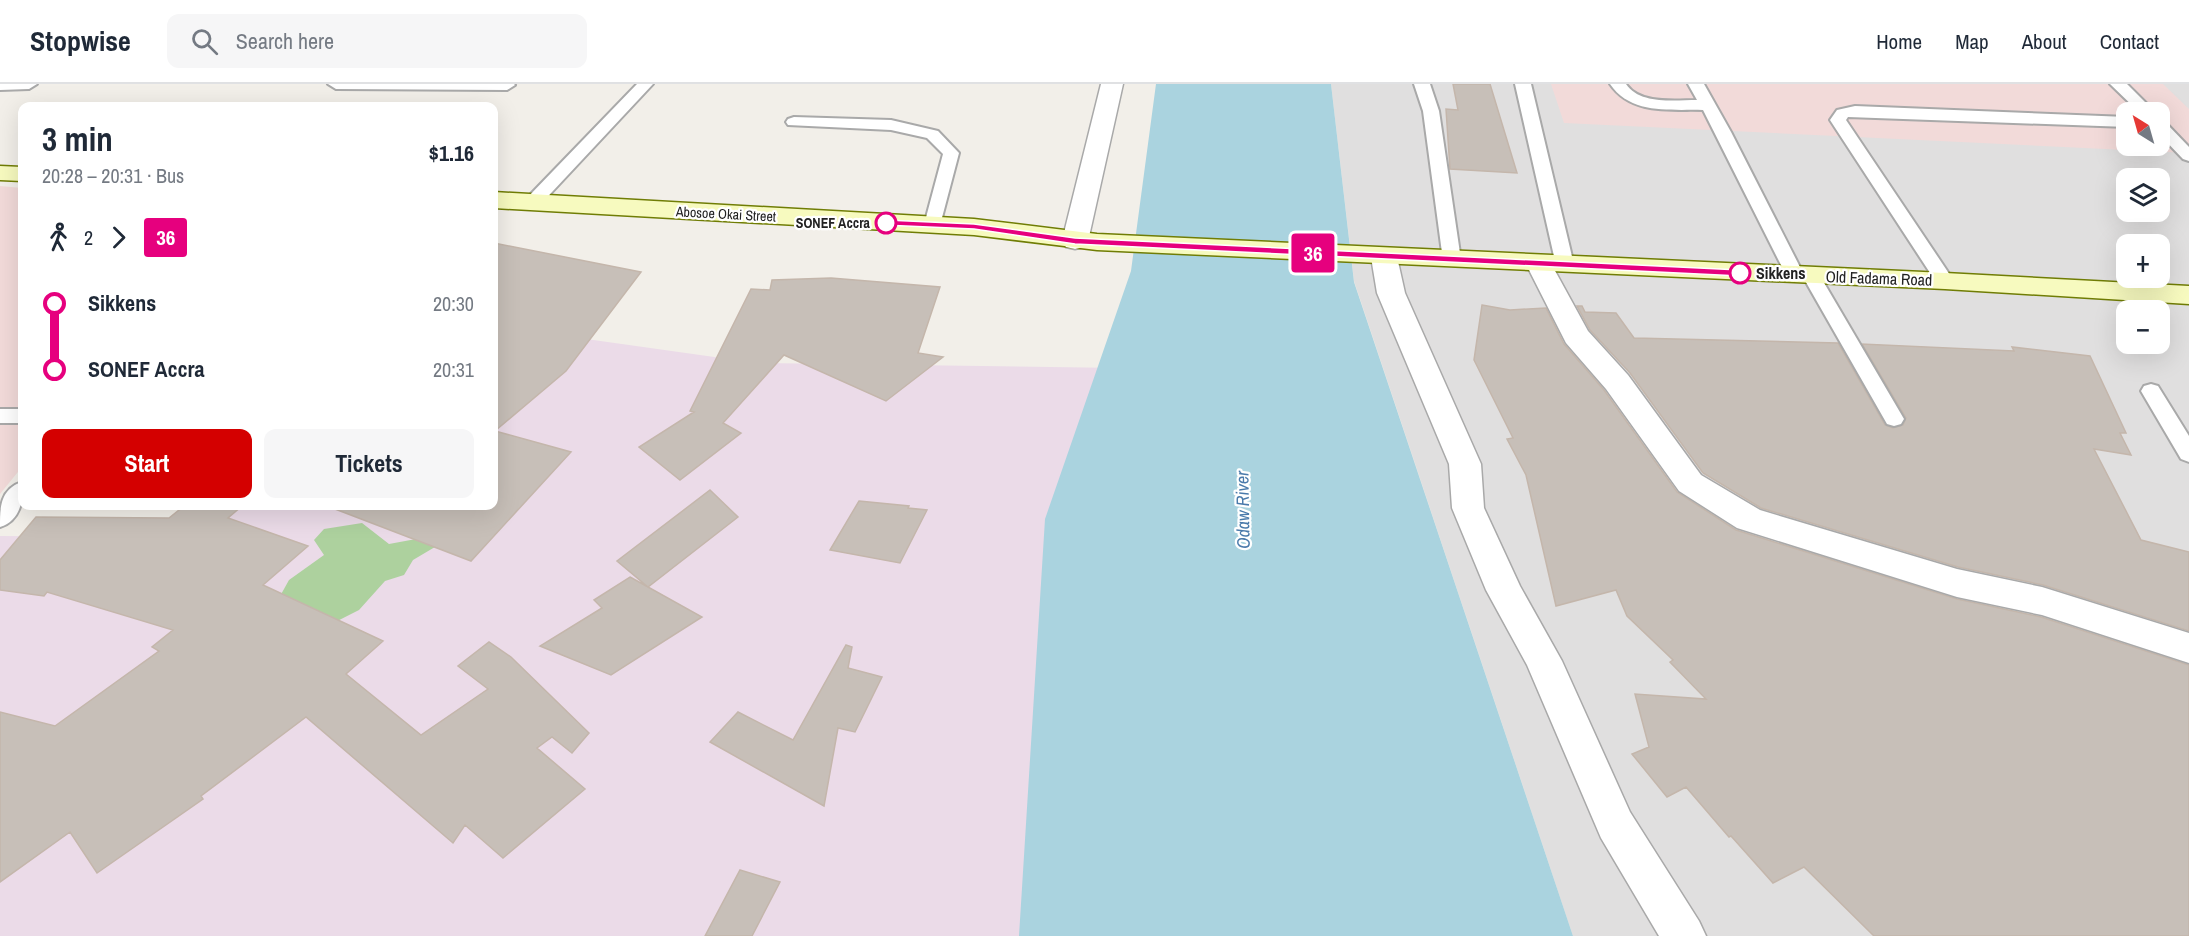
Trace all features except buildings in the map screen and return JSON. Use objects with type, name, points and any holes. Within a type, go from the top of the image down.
[{"type":"street","points":[[1086,242],[1112,84]]},
{"type":"street","points":[[0,173],[18,174]]},
{"type":"street","name":"Abosoe Okai Street","points":[[498,200],[974,227],[1086,242],[1369,256]]},
{"type":"street","points":[[1369,256],[1391,293],[1465,464],[1468,508],[1504,590],[1544,661],[1615,825],[1684,936]]},
{"type":"street","name":"Old Fadama Road","points":[[1369,256],[1945,281],[2189,295]]},
{"type":"street","points":[[1552,264],[1544,277],[1576,336],[1617,382],[1690,483],[1749,519],[1957,583],[2042,601],[2189,648]]},
{"type":"lane","points":[[0,85],[29,84]]},
{"type":"lane","points":[[336,84],[507,85]]},
{"type":"lane","points":[[532,203],[645,84]]},
{"type":"lane","points":[[1422,84],[1431,111],[1452,260]]},
{"type":"lane","points":[[1522,84],[1552,264]]},
{"type":"lane","points":[[1618,84],[1622,93],[1636,102],[1707,105]]},
{"type":"lane","points":[[1696,84],[1803,276],[1894,420]]},
{"type":"lane","points":[[2118,84],[2136,102]]},
{"type":"lane","points":[[1945,281],[1838,120],[1843,113],[1855,111],[2116,122]]},
{"type":"lane","points":[[794,122],[891,124],[932,134],[951,153],[933,225]]},
{"type":"lane","points":[[2170,136],[2189,156]]},
{"type":"lane","points":[[2151,391],[2189,454]]},
{"type":"lane","points":[[0,416],[18,416]]},
{"type":"lane","points":[[0,519],[18,495]]},
{"type":"shaded area","points":[[1331,84],[2189,84],[2189,936],[1573,936],[1354,281]]},
{"type":"shaded area","points":[[1551,84],[2163,84],[2189,109],[2189,153],[2170,152],[2170,102],[2116,102],[2116,149],[1564,123]]},
{"type":"shaded area","points":[[0,186],[18,188],[18,472],[0,494]]},
{"type":"shaded area","points":[[498,327],[757,363],[1120,368],[1296,936],[0,936],[0,536],[170,537],[191,510],[498,510]]},
{"type":"green space","points":[[362,523],[389,544],[416,539],[440,544],[413,560],[404,575],[385,581],[359,610],[292,644],[279,598],[289,580],[324,555],[314,540],[324,529]]},
{"type":"water","name":"Odaw River","points":[[1156,84],[1331,84],[1354,282],[1573,936],[1019,936],[1045,519],[1131,271]]},
{"type":"bus line","name":"36","points":[[886,223],[974,227],[1075,241],[1740,273]]},
{"type":"place","name":"SONEF Accra","points":[[886,223]]},
{"type":"place","name":"Sikkens","points":[[1740,273]]}]
